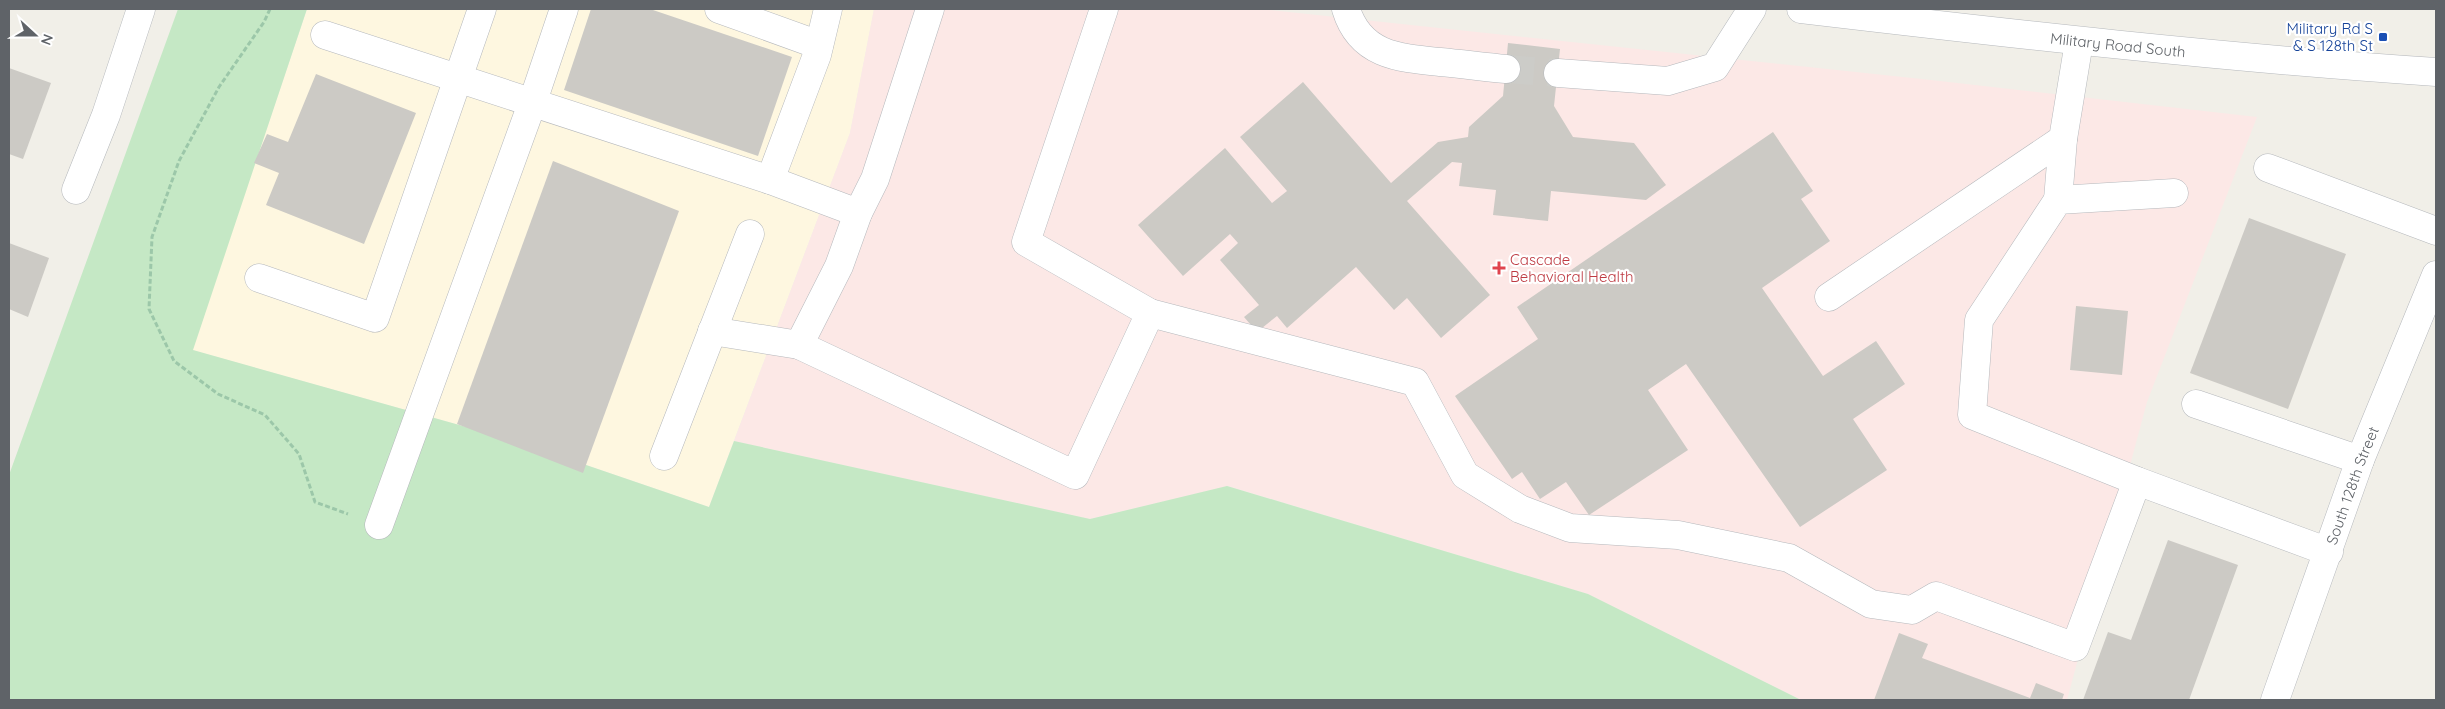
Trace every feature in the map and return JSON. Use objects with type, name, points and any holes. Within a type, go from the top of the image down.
[{"type":"street","points":[[76,190],[106,114],[141,9]]},
{"type":"street","points":[[260,278],[375,318],[482,9]]},
{"type":"street","points":[[379,525],[564,9]]},
{"type":"street","points":[[719,9],[819,45]]},
{"type":"street","points":[[770,180],[819,45],[828,9]]},
{"type":"street","points":[[799,345],[839,266],[858,213],[874,179],[930,9]]},
{"type":"street","points":[[1104,9],[1026,242],[1150,313],[1414,382],[1465,475],[1520,509],[1570,528],[1678,535],[1789,558],[1872,604],[1912,610],[1936,596],[2075,647],[2138,481]]},
{"type":"street","points":[[1346,9],[1352,26],[1370,45],[1398,58],[1506,69]]},
{"type":"street","points":[[1558,73],[1668,82],[1714,66],[1752,9]]},
{"type":"street","name":"Military Road South","points":[[1801,9],[2079,42],[2306,63],[2436,72]]},
{"type":"street","points":[[325,35],[770,180],[858,213]]},
{"type":"street","points":[[2079,42],[2063,139],[2058,200],[1979,320],[1972,415],[2138,481],[2329,552]]},
{"type":"street","points":[[1829,297],[2063,139]]},
{"type":"street","points":[[2268,168],[2436,231]]},
{"type":"street","points":[[2058,200],[2174,192]]},
{"type":"street","points":[[664,456],[750,234]]},
{"type":"street","name":"South 128th Street","points":[[2276,700],[2360,460],[2436,276]]},
{"type":"street","points":[[712,331],[799,345],[1075,475],[1150,313]]},
{"type":"street","points":[[2196,404],[2360,460]]},
{"type":"shaded area","points":[[307,9],[874,9],[850,133],[709,507],[513,440],[192,350]]},
{"type":"shaded area","name":"Cascade Behavioral Health","points":[[874,9],[1260,9],[1931,80],[2257,117],[2147,402],[2067,700],[1801,700],[1588,594],[1228,486],[1090,519],[734,441],[850,133]]},
{"type":"green space","points":[[178,9],[307,9],[193,350],[513,440],[709,507],[734,441],[1090,519],[1227,486],[1588,594],[1801,700],[9,700],[9,475]]},
{"type":"building","points":[[591,9],[650,9],[792,57],[758,156],[564,90]]},
{"type":"building","points":[[1508,43],[1560,49],[1554,106],[1573,137],[1634,143],[1666,185],[1646,200],[1551,191],[1548,221],[1493,215],[1496,190],[1459,186],[1462,163],[1452,162],[1407,201],[1490,295],[1441,338],[1407,298],[1394,310],[1356,267],[1287,328],[1277,316],[1257,332],[1244,317],[1259,305],[1220,260],[1238,243],[1230,234],[1183,276],[1138,225],[1225,148],[1272,203],[1287,191],[1240,137],[1303,82],[1391,183],[1438,142],[1468,137],[1469,127],[1503,96]]},
{"type":"building","points":[[9,68],[51,83],[23,159],[9,154]]},
{"type":"building","points":[[316,74],[416,113],[364,244],[266,205],[279,173],[254,163],[267,134],[288,142]]},
{"type":"building","points":[[1773,132],[1813,191],[1801,199],[1830,241],[1762,288],[1823,376],[1876,341],[1905,384],[1853,419],[1887,470],[1800,527],[1686,364],[1648,390],[1688,450],[1589,515],[1566,482],[1540,499],[1522,472],[1512,479],[1455,396],[1538,339],[1517,307]]},
{"type":"building","points":[[553,161],[679,211],[583,473],[457,424]]},
{"type":"building","points":[[2249,218],[2346,254],[2288,409],[2190,373]]},
{"type":"building","points":[[9,243],[49,258],[28,317],[9,309]]},
{"type":"building","points":[[2076,306],[2128,311],[2122,375],[2070,370]]},
{"type":"building","points":[[2168,540],[2238,565],[2189,700],[2083,700],[2108,632],[2131,640]]},
{"type":"building","points":[[1899,633],[1928,644],[1922,658],[2030,698],[2036,683],[2064,694],[2062,700],[1874,700]]},
{"type":"tunnel","points":[[1506,69],[1558,73]]},
{"type":"place","name":"Military Rd S & S 128th St","points":[[2383,37]]},
{"type":"place","name":"Cascade Behavioral Health","points":[[1499,268]]}]
